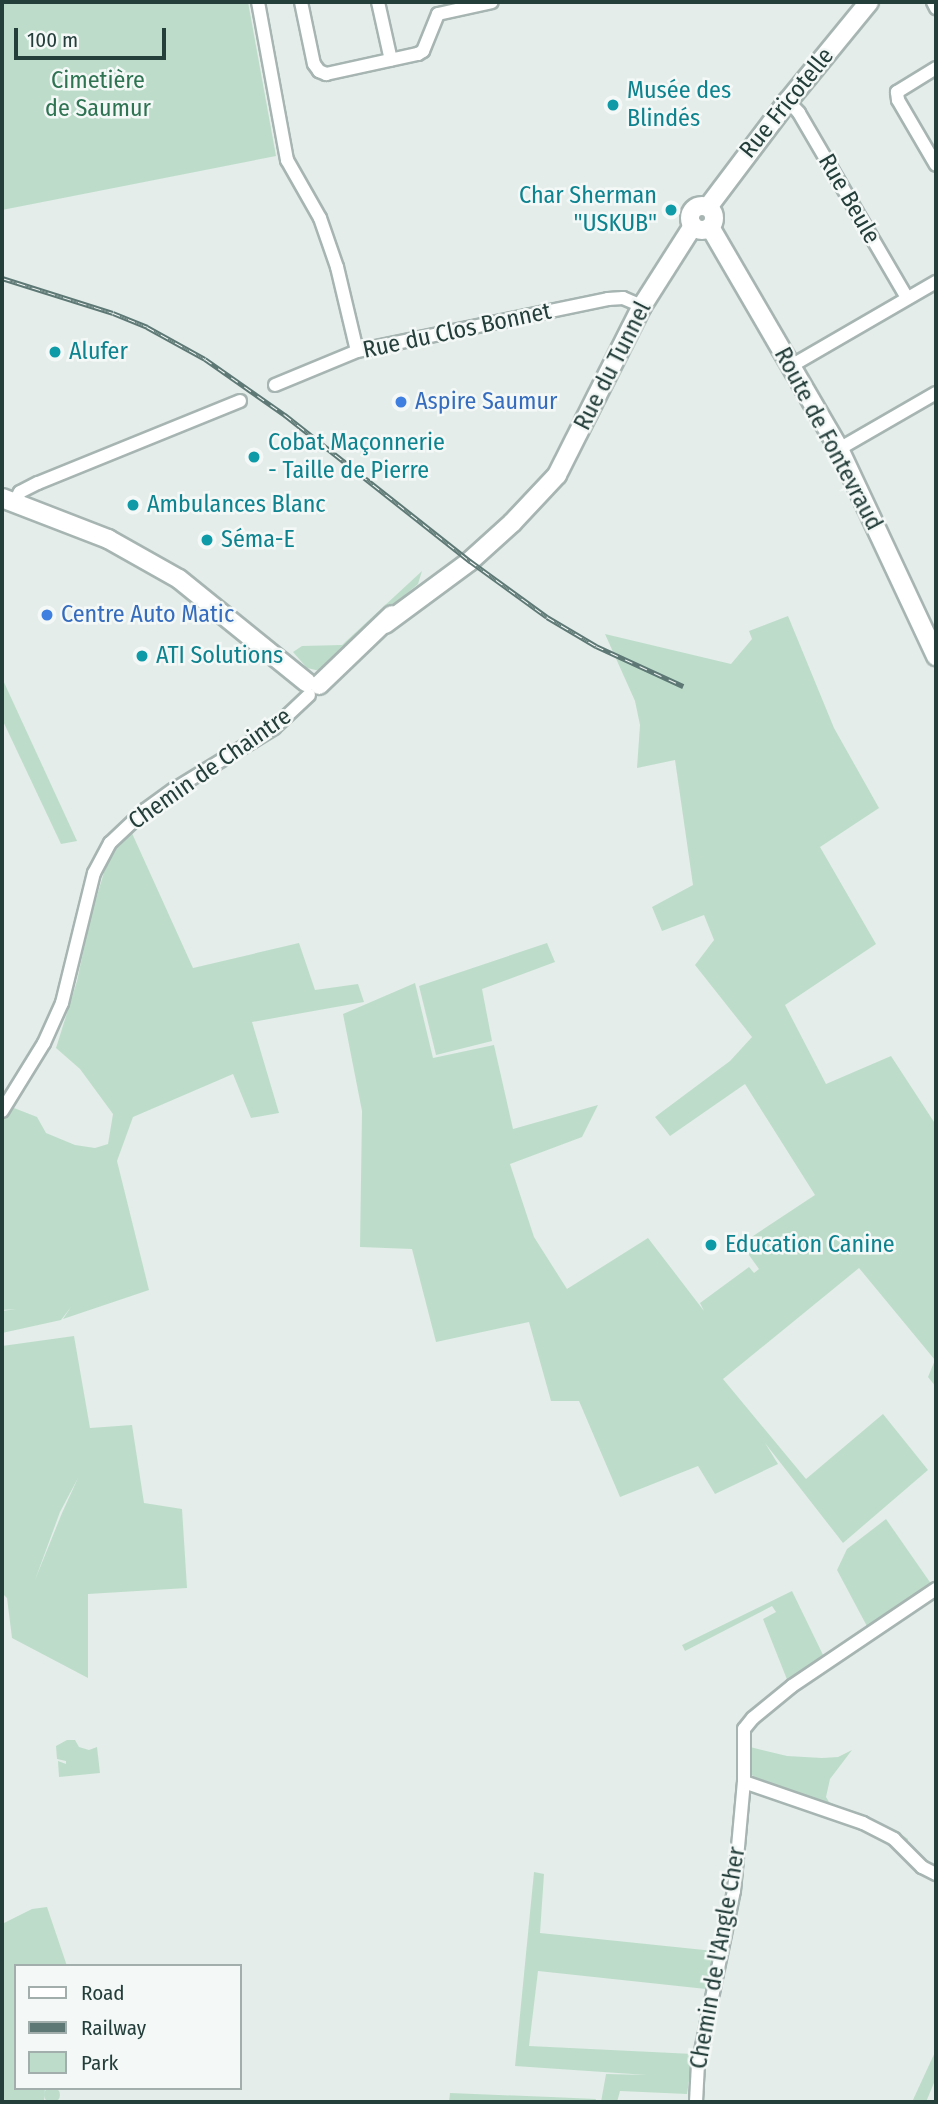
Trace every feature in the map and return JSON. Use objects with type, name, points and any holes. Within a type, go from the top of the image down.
[{"type":"street","points":[[258,2],[287,160],[320,218],[337,267],[357,351]]},
{"type":"street","points":[[301,2],[314,64],[318,71],[326,74],[423,51],[438,14],[489,2]]},
{"type":"street","points":[[378,2],[391,60]]},
{"type":"street","name":"Rue Fricotelle","points":[[701,226],[715,217],[708,207],[788,101],[869,2]]},
{"type":"street","points":[[933,2],[936,8]]},
{"type":"street","points":[[936,68],[897,92],[898,100],[936,165]]},
{"type":"street","name":"Rue Beule","points":[[788,101],[799,113],[907,298]]},
{"type":"street","name":"Rue du Tunnel","points":[[311,687],[385,624],[470,561],[531,503],[567,461],[608,368],[642,306],[701,226]]},
{"type":"street","name":"Route de Fontevraud","points":[[701,226],[791,366],[839,449],[936,656]]},
{"type":"street","points":[[791,366],[936,282]]},
{"type":"street","name":"Rue du Clos Bonnet","points":[[275,385],[357,351],[608,299],[623,298],[642,306]]},
{"type":"street","points":[[839,449],[936,393]]},
{"type":"street","points":[[8,499],[38,483],[240,401]]},
{"type":"street","points":[[8,499],[108,539],[179,579],[311,687]]},
{"type":"street","name":"Chemin de Chaintre","points":[[2,1111],[44,1043],[62,1003],[94,873],[110,843],[145,810],[173,790],[274,728],[311,687]]},
{"type":"street","name":"Chemin de l'Angle Cher","points":[[696,2102],[698,2066],[734,1891],[744,1782],[744,1729],[792,1686],[936,1589]]},
{"type":"street","points":[[744,1782],[863,1823],[894,1839],[922,1867],[936,1874]]},
{"type":"green space","name":"Cimetière de Saumur","points":[[2,2],[248,2],[276,156],[2,210]]},
{"type":"green space","points":[[422,571],[418,584],[320,671],[307,668],[293,652],[302,646],[342,645]]},
{"type":"green space","points":[[788,616],[834,728],[879,808],[820,847],[876,944],[785,1005],[826,1084],[891,1056],[936,1125],[936,1387],[928,1377],[935,1360],[859,1268],[723,1379],[806,1479],[883,1414],[928,1470],[843,1543],[765,1443],[778,1464],[715,1494],[698,1466],[620,1497],[579,1401],[551,1401],[529,1322],[436,1342],[412,1249],[360,1247],[362,1111],[343,1014],[415,983],[433,1058],[494,1045],[513,1129],[598,1105],[582,1137],[510,1164],[534,1237],[567,1289],[648,1238],[704,1311],[700,1303],[749,1267],[754,1273],[759,1269],[741,1244],[815,1195],[745,1084],[670,1136],[655,1117],[730,1061],[752,1037],[695,965],[714,940],[704,915],[662,931],[652,907],[693,885],[675,760],[637,768],[640,725],[635,701],[605,634],[731,664],[752,639],[749,631]]},
{"type":"green space","points":[[2,678],[77,841],[61,844],[2,719]]},
{"type":"green space","points":[[131,831],[193,968],[299,943],[315,990],[358,984],[364,1002],[252,1022],[279,1113],[251,1118],[233,1074],[133,1117],[117,1161],[149,1290],[63,1319],[71,1307],[61,1320],[2,1333],[2,1311],[16,1309],[2,1310],[2,1113],[14,1108],[37,1117],[46,1133],[75,1145],[95,1148],[108,1144],[113,1114],[80,1069],[56,1048],[77,981],[90,919],[108,859]]},
{"type":"green space","points":[[547,943],[555,962],[482,989],[492,1041],[436,1055],[419,986]]},
{"type":"green space","points":[[74,1336],[90,1428],[132,1425],[144,1503],[182,1509],[187,1588],[88,1594],[88,1678],[12,1638],[7,1598],[2,1593],[2,1346]],"holes":[[[78,1478],[35,1580],[60,1512]]]},
{"type":"green space","points":[[886,1519],[934,1588],[869,1630],[837,1570],[847,1549]]},
{"type":"green space","points":[[792,1591],[825,1659],[797,1674],[794,1679],[788,1682],[763,1619],[776,1612],[772,1606],[685,1651],[682,1645]]},
{"type":"green space","points":[[67,1740],[75,1740],[79,1747],[89,1750],[97,1747],[100,1773],[59,1777],[58,1761],[66,1764],[66,1761],[57,1759],[56,1746]]},
{"type":"green space","points":[[750,1747],[787,1756],[822,1758],[838,1757],[852,1750],[830,1779],[826,1797],[829,1802],[902,1835],[908,1839],[907,1844],[905,1847],[760,1782],[751,1774]]},
{"type":"green space","points":[[534,1872],[544,1874],[540,1933],[714,1951],[706,1989],[538,1971],[529,2046],[693,2054],[687,2094],[620,2091],[617,2102],[601,2102],[606,2074],[647,2075],[515,2066]]},
{"type":"green space","points":[[47,1907],[66,1964],[14,1964],[14,2090],[45,2090],[44,2102],[2,2102],[2,1924],[32,1909]]},
{"type":"green space","points":[[936,2050],[936,2078],[926,2102],[912,2102]]},
{"type":"green space","points":[[47,2090],[59,2092],[59,2098],[52,2103],[44,2095]]},
{"type":"green space","points":[[450,2093],[596,2099],[595,2102],[449,2102]]},
{"type":"railway","points":[[2,278],[113,313],[147,327],[205,359],[285,415],[470,561],[547,617],[596,646],[683,686]]},
{"type":"place","name":"Musée des Blindés","points":[[613,105]]},
{"type":"place","name":"Char Sherman \"USKUB\"","points":[[671,210]]},
{"type":"place","name":"Alufer","points":[[55,352]]},
{"type":"place","name":"Aspire Saumur","points":[[401,402]]},
{"type":"place","name":"Cobat Maçonnerie - Taille de Pierre","points":[[254,457]]},
{"type":"place","name":"Ambulances Blanc","points":[[133,505]]},
{"type":"place","name":"Séma-E","points":[[207,540]]},
{"type":"place","name":"Centre Auto Matic","points":[[47,615]]},
{"type":"place","name":"ATI Solutions","points":[[142,656]]},
{"type":"place","name":"Education Canine","points":[[711,1245]]}]
